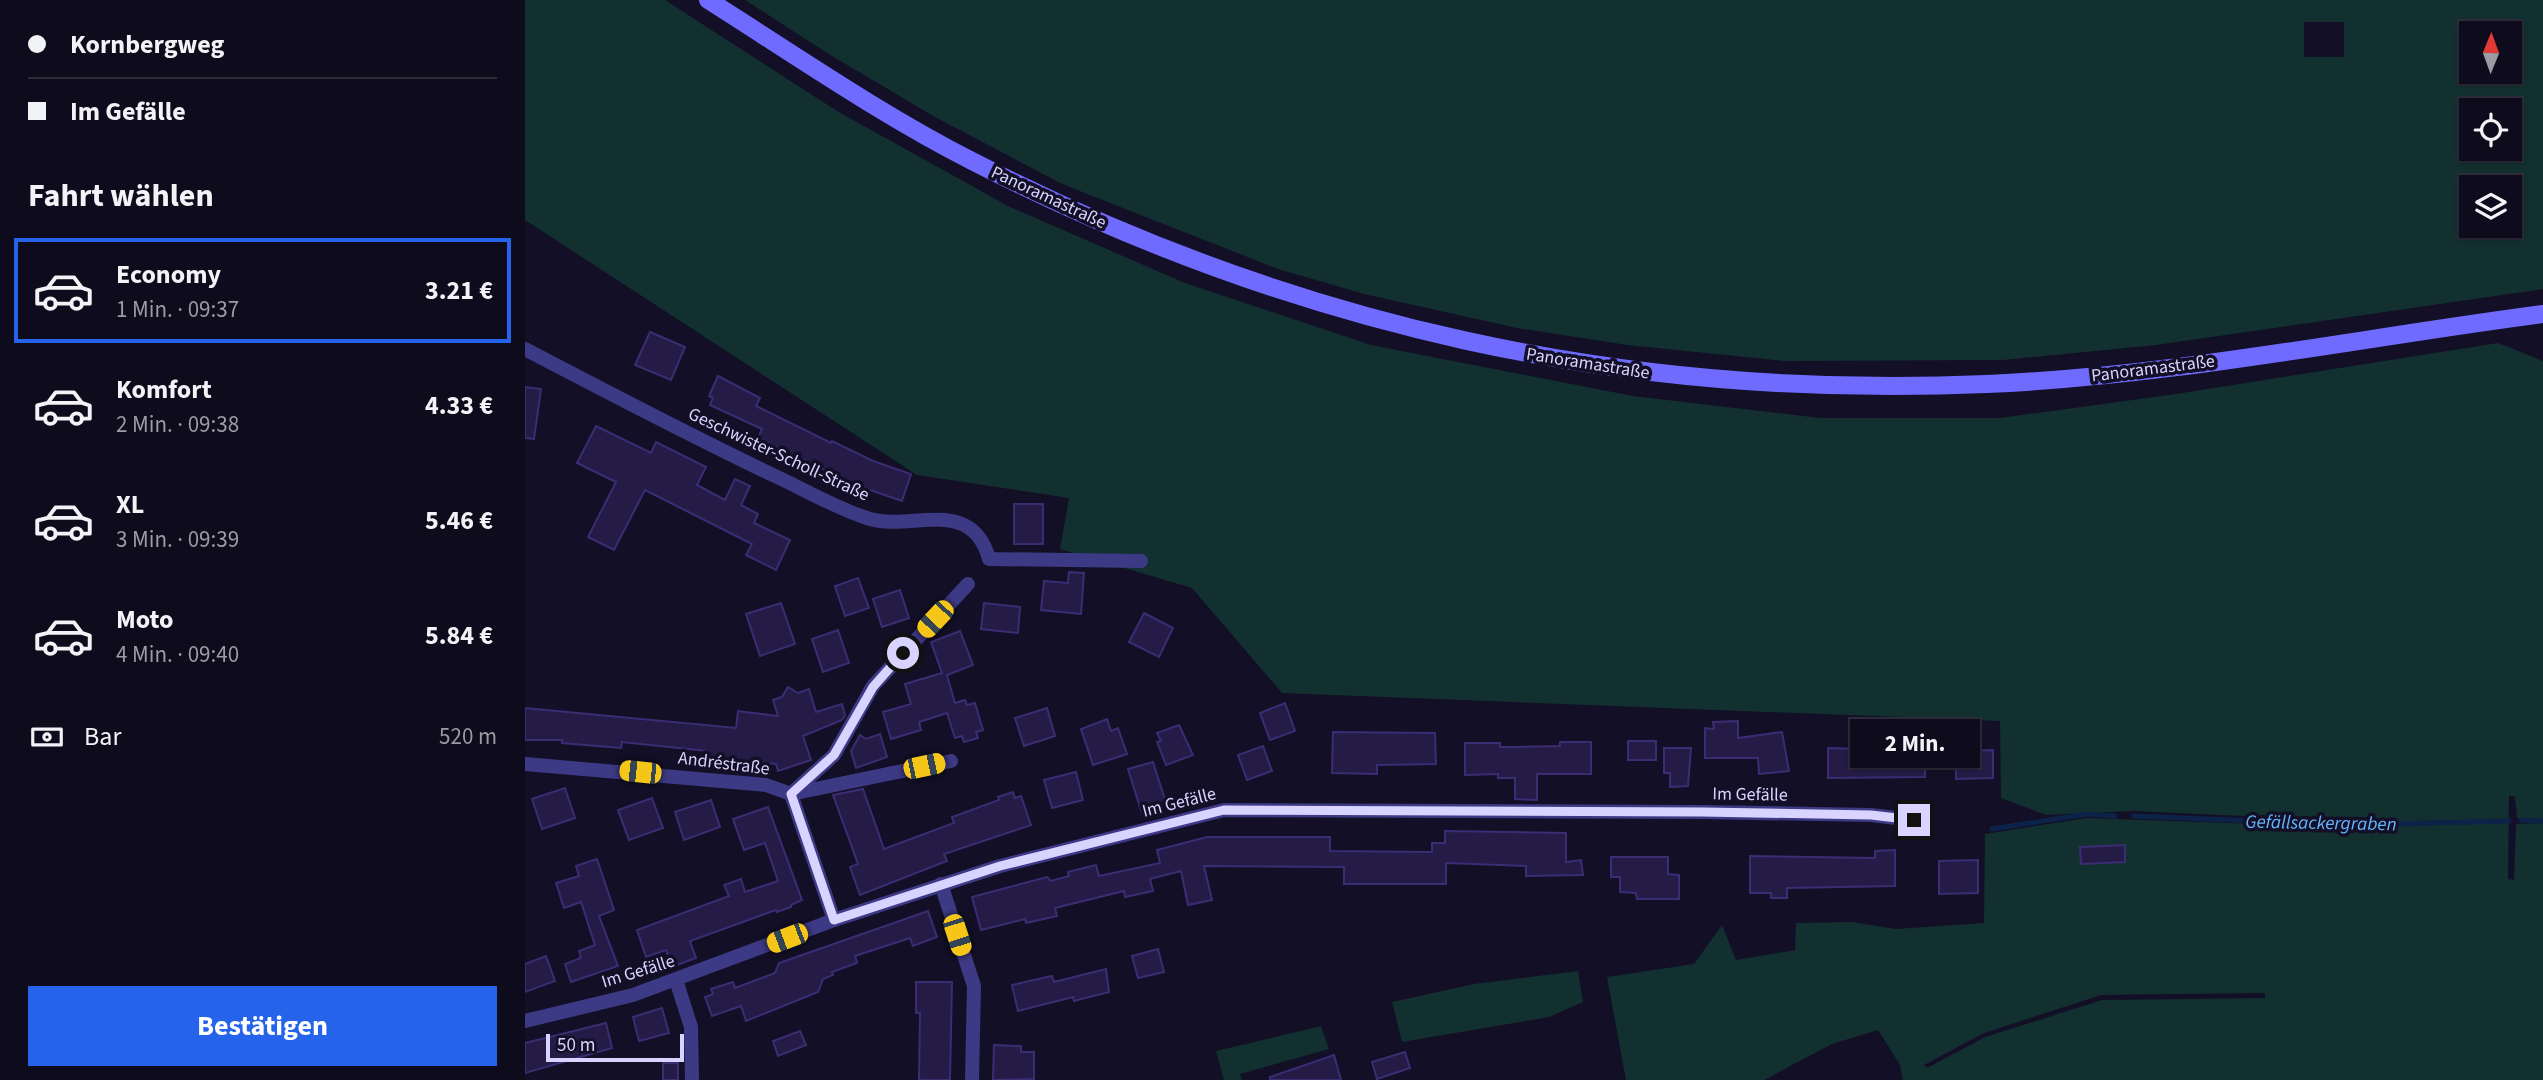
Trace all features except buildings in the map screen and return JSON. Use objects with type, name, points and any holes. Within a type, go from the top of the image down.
[{"type":"main road","name":"Panoramastraße","points":[[708,0],[879,109],[969,159],[1060,204],[1175,254],[1284,293],[1375,321],[1577,363],[1735,382],[1818,387],[1990,384],[2169,367],[2543,314]]},
{"type":"street","name":"Geschwister-Scholl-Straße","points":[[525,349],[744,461],[872,519],[938,518],[962,524],[984,540],[989,559],[1141,561]]},
{"type":"street","points":[[834,920],[791,794],[834,755],[873,687],[968,584]]},
{"type":"street","name":"Andréstraße","points":[[525,764],[766,785],[791,794],[951,761]]},
{"type":"street","name":"Im Gefälle","points":[[525,1021],[632,995],[834,920],[941,884],[1224,810],[1717,812],[1871,815],[1914,820]]},
{"type":"street","points":[[941,884],[974,986],[972,1080]]},
{"type":"street","points":[[676,980],[691,1027],[692,1080]]},
{"type":"green space","points":[[525,0],[665,0],[837,111],[1010,207],[1185,283],[1371,345],[1633,396],[1820,418],[2000,418],[2176,394],[2498,343],[2543,361],[2543,819],[2517,818],[2515,797],[2509,795],[2508,879],[2514,880],[2516,824],[2543,823],[2543,1080],[1903,1080],[1900,1065],[1878,1030],[1832,1044],[1764,1080],[1626,1080],[1607,977],[1694,964],[1722,925],[1736,960],[1795,950],[1796,923],[1852,922],[1896,929],[1984,923],[1985,834],[2086,818],[2376,828],[2381,822],[2133,811],[2046,815],[2001,798],[2000,721],[1282,693],[1192,588],[1060,549],[1069,498],[917,475],[525,220]],"holes":[[[2265,993],[2265,998],[2102,1000],[1985,1037],[1927,1068],[1924,1065],[1984,1033],[2101,995]]]},
{"type":"green space","points":[[745,0],[2543,0],[2543,289],[2156,345],[2003,360],[1785,361],[1627,345],[1517,328],[1364,294],[1278,269],[1062,184],[935,117]],"holes":[[[2304,22],[2344,22],[2344,57],[2304,57]]]},
{"type":"green space","points":[[1578,971],[1583,1002],[1549,1017],[1402,1042],[1392,1002],[1474,984]]},
{"type":"green space","points":[[1321,1026],[1329,1049],[1240,1074],[1242,1080],[1224,1080],[1216,1051]]},
{"type":"waterway","name":"Gefällsackergraben","points":[[1992,829],[2087,814],[2115,816]]},
{"type":"waterway","name":"Gefällsackergraben","points":[[2133,816],[2352,825],[2509,821]]},
{"type":"waterway","name":"Gefällsackergraben","points":[[2521,820],[2543,821]]},
{"type":"route","points":[[903,653],[873,687],[834,755],[791,794],[834,920],[1000,866],[1224,810],[1703,812],[1871,815],[1914,820]]}]
